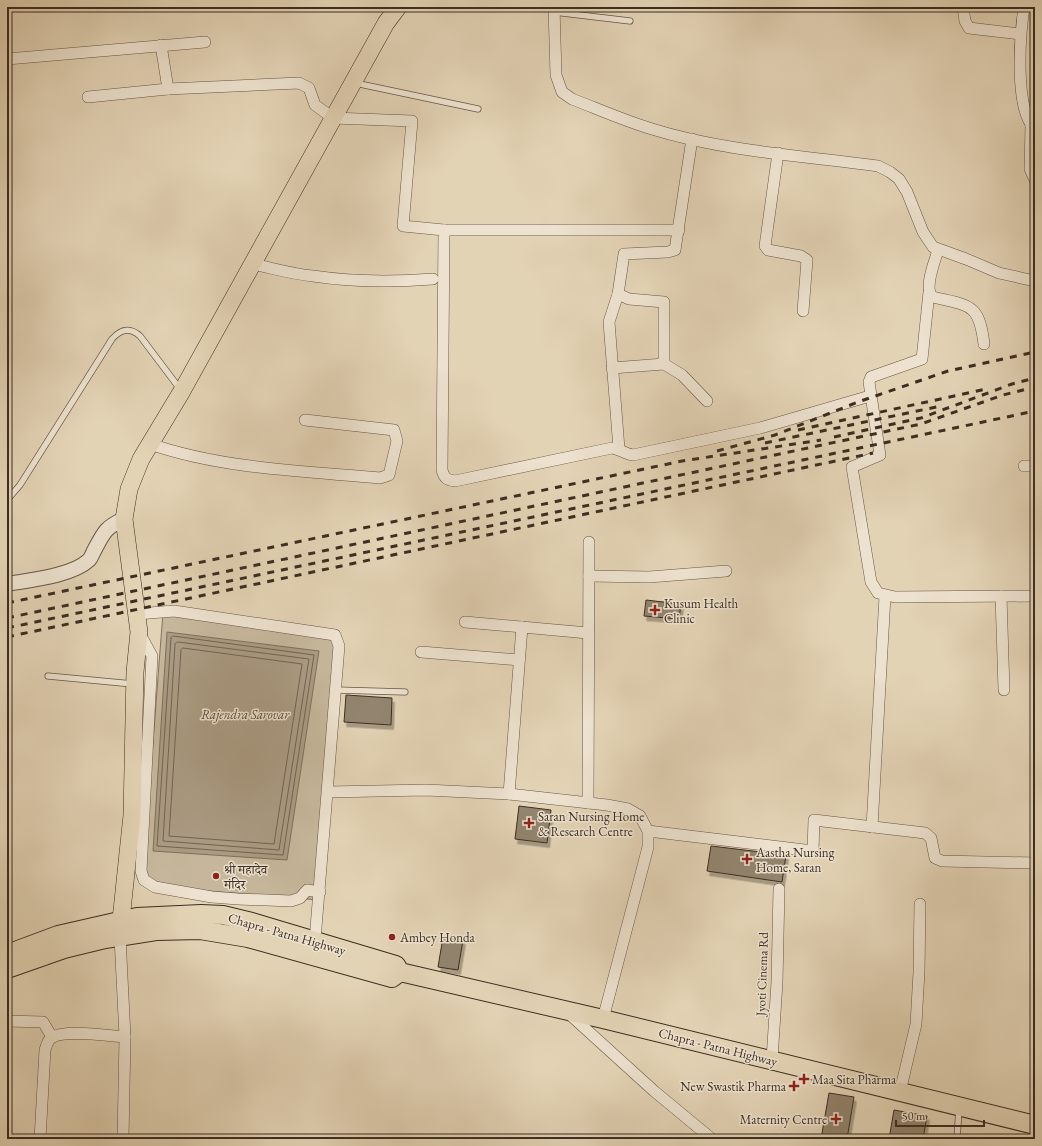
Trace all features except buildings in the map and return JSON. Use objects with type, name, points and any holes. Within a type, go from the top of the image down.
[{"type":"highway","name":"Chapra - Patna Highway","points":[[7,969],[155,915],[223,915],[315,940],[396,965],[400,972],[566,1012],[603,1019],[1035,1125]]},
{"type":"highway","name":"Chapra - Patna Highway","points":[[7,954],[58,935],[120,929],[156,931],[200,930],[248,938],[392,978],[400,972]]},
{"type":"main road","points":[[120,929],[132,815],[135,684],[139,632],[130,577],[124,519],[129,489],[150,444],[182,391],[386,23],[398,7]]},
{"type":"street","points":[[963,7],[965,21],[969,28],[1020,34]]},
{"type":"street","points":[[1024,7],[1020,34],[1022,88],[1025,110],[1033,127],[1030,169],[1035,180]]},
{"type":"street","points":[[554,10],[555,68],[558,83],[562,92],[572,99],[652,129],[692,139],[778,153],[878,166],[890,172],[899,179],[907,192],[923,232],[933,247],[938,250],[966,258],[999,273],[1035,281]]},
{"type":"street","points":[[7,59],[205,42]]},
{"type":"street","points":[[161,46],[168,89]]},
{"type":"street","points":[[88,97],[168,89],[299,83],[309,88],[318,108],[333,118],[412,121],[403,226],[444,230],[679,230]]},
{"type":"street","points":[[619,449],[609,322],[618,294],[624,254],[674,251],[676,248],[692,139]]},
{"type":"street","points":[[778,153],[765,246],[768,250],[801,256],[807,260],[803,311]]},
{"type":"street","points":[[444,230],[442,470],[444,477],[449,481],[612,448],[619,449],[627,454],[633,455],[724,437],[870,396]]},
{"type":"street","points":[[938,250],[929,286],[922,359],[871,378],[869,382],[880,455],[852,467],[871,582],[878,593],[885,596],[1035,596]]},
{"type":"street","points":[[252,264],[311,276],[349,280],[380,282],[433,279]]},
{"type":"street","points":[[929,292],[933,297],[971,307],[979,317],[984,344]]},
{"type":"street","points":[[618,294],[629,299],[664,302],[664,364]]},
{"type":"street","points":[[612,368],[664,364],[682,375],[707,401]]},
{"type":"street","points":[[150,444],[180,454],[221,461],[380,478],[389,475],[397,441],[394,430],[305,420]]},
{"type":"street","points":[[7,584],[58,574],[79,567],[90,559],[103,532],[112,524],[124,519]]},
{"type":"street","points":[[588,803],[589,542]]},
{"type":"street","points":[[589,576],[648,577],[726,571]]},
{"type":"street","points":[[872,827],[885,596]]},
{"type":"street","points":[[1001,596],[1004,690]]},
{"type":"street","points":[[137,614],[174,611],[336,635],[339,646],[336,690],[315,940]]},
{"type":"street","points":[[465,622],[588,633]]},
{"type":"street","points":[[509,794],[522,627]]},
{"type":"street","points":[[139,632],[152,656],[141,871],[144,880],[155,887],[212,897],[238,899],[285,902],[296,900],[307,890],[320,892]]},
{"type":"street","points":[[421,652],[519,660]]},
{"type":"street","points":[[328,792],[426,790],[509,794],[628,809],[640,816],[648,832],[648,847],[603,1019]]},
{"type":"street","points":[[648,832],[813,851],[814,820],[929,835],[931,838],[934,855],[939,861],[1035,863]]},
{"type":"street","name":"Jyoti Cinema Rd","points":[[772,1060],[777,982],[779,889]]},
{"type":"street","points":[[900,1092],[916,1024],[920,972],[920,904]]},
{"type":"street","points":[[120,929],[125,1037],[123,1139]]},
{"type":"street","points":[[566,1012],[654,1091],[712,1139]]},
{"type":"street","points":[[7,1020],[43,1022],[52,1037]]},
{"type":"street","points":[[40,1139],[45,1050],[48,1041],[52,1037],[66,1033],[125,1037]]},
{"type":"lane","points":[[554,10],[630,20]]},
{"type":"lane","points":[[353,82],[478,109]]},
{"type":"lane","points":[[7,500],[20,485],[112,339],[121,331],[131,330],[140,336],[182,391]]},
{"type":"lane","points":[[48,676],[135,684]]},
{"type":"lane","points":[[336,690],[405,692]]},
{"type":"lane","points":[[957,1139],[959,1106]]},
{"type":"green space","name":"Rajendra Sarovar","points":[[163,612],[341,635],[319,900],[159,887],[143,874]]},
{"type":"water","name":"Rajendra Sarovar","points":[[167,632],[319,651],[287,860],[153,851]]},
{"type":"railway","points":[[717,451],[775,435],[858,402],[948,371],[1035,352]]},
{"type":"railway","points":[[834,437],[921,418],[1012,384],[1035,378]]},
{"type":"railway","points":[[7,618],[921,424],[1003,395],[1035,387]]},
{"type":"railway","points":[[798,430],[986,389]]},
{"type":"railway","points":[[765,443],[941,406]]},
{"type":"railway","points":[[7,628],[1035,411]]},
{"type":"railway","points":[[7,603],[682,461],[821,440]]},
{"type":"railway","points":[[7,637],[873,453]]},
{"type":"place","name":"Kusum Health Clinic","points":[[655,610]]},
{"type":"place","name":"Saran Nursing Home & Research Centre","points":[[529,823]]},
{"type":"place","name":"Aastha Nursing Home, Saran","points":[[747,859]]},
{"type":"place","name":"श्री महादेव मंदिर","points":[[216,876]]},
{"type":"place","name":"Ambey Honda","points":[[392,937]]},
{"type":"place","name":"Maa Sita Pharma","points":[[804,1079]]},
{"type":"place","name":"New Swastik Pharma","points":[[794,1086]]},
{"type":"place","name":"Maternity Centre","points":[[836,1119]]}]
